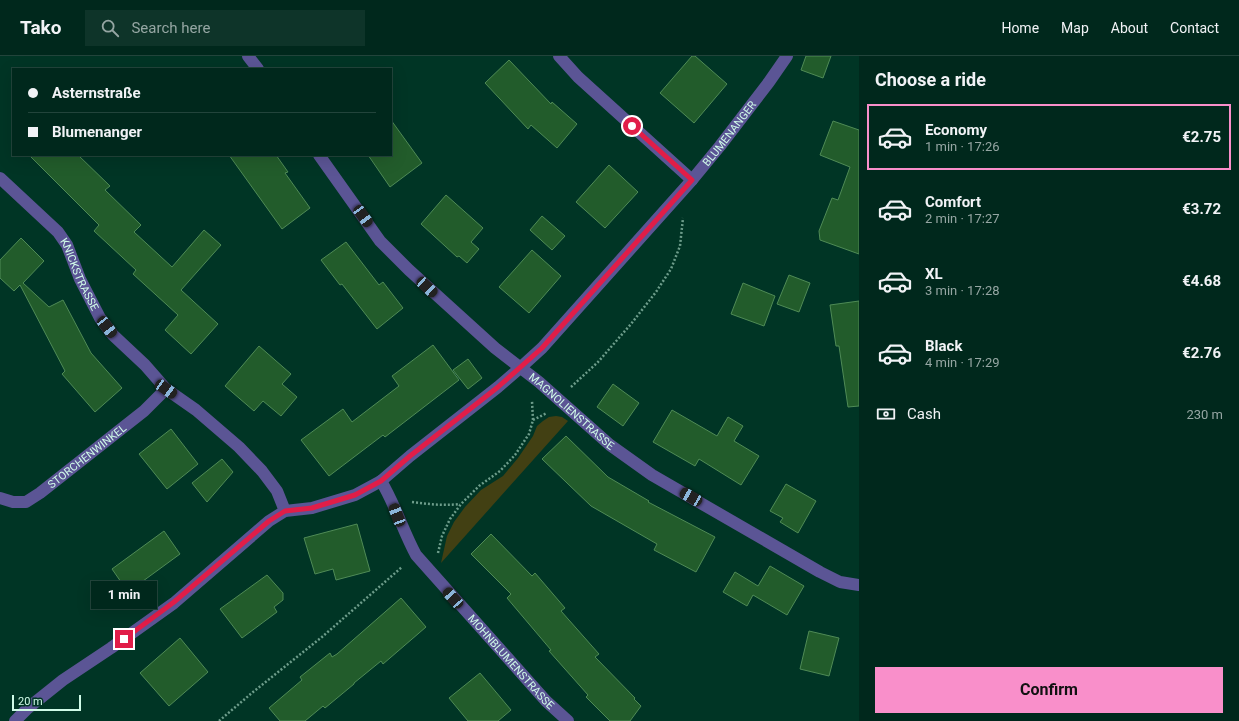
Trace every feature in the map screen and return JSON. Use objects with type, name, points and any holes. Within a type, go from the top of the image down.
[{"type":"street","points":[[248,56],[257,68]]},
{"type":"street","points":[[559,56],[578,77],[692,180]]},
{"type":"street","name":"BLUMENANGER","points":[[15,721],[28,708],[63,680],[111,648],[174,602],[269,521],[285,511],[312,508],[355,495],[381,481],[410,456],[498,387],[542,348],[692,180],[720,146],[788,56]]},
{"type":"street","name":"MAGNOLIENSTRASSE","points":[[320,156],[385,246],[409,270],[495,348],[538,382],[610,445],[652,475],[820,572],[840,582],[859,585]]},
{"type":"street","name":"KNICKSTRASSE","points":[[0,178],[58,232],[67,245],[80,279],[100,318],[113,335],[145,365],[166,389],[196,410],[239,447],[262,470],[277,491],[285,511]]},
{"type":"street","name":"STORCHENWINKEL","points":[[0,498],[12,502],[26,502],[40,493],[144,411],[166,389]]},
{"type":"street","name":"MOHNBLUMENSTRASSE","points":[[381,481],[390,496],[407,538],[416,555],[432,575],[546,701],[568,721]]},
{"type":"path","points":[[560,401],[575,382],[598,362],[631,324],[656,292],[671,269],[680,246],[683,224],[683,207],[678,195]]},
{"type":"path","points":[[432,575],[442,536],[450,519],[461,504],[479,486],[500,471],[515,454],[529,434],[533,420],[532,398],[538,382]]},
{"type":"path","points":[[390,496],[437,505],[449,506],[461,504]]},
{"type":"path","points":[[219,721],[322,637],[416,555]]},
{"type":"shaded area","points":[[549,417],[562,417],[568,421],[441,563],[447,536],[454,522],[465,507],[481,490],[503,476],[533,436],[537,426]]},
{"type":"building","points":[[692,56],[695,56],[727,84],[694,123],[660,93]]},
{"type":"building","points":[[806,56],[831,56],[823,78],[801,70]]},
{"type":"building","points":[[509,60],[551,104],[552,102],[577,124],[557,148],[531,125],[528,129],[485,83]]},
{"type":"building","points":[[392,121],[422,163],[390,187],[369,156],[392,156]]},
{"type":"building","points":[[833,121],[859,130],[859,254],[820,240],[819,231],[832,198],[838,200],[850,167],[820,155]]},
{"type":"building","points":[[30,156],[79,156],[110,186],[105,190],[141,225],[134,232],[172,267],[204,230],[221,245],[181,290],[218,324],[191,354],[165,330],[178,315],[133,274],[136,270],[94,231],[99,225]]},
{"type":"building","points":[[230,156],[277,156],[288,172],[285,173],[310,208],[282,229]]},
{"type":"building","points":[[609,165],[638,192],[605,228],[576,202]]},
{"type":"building","points":[[446,195],[483,228],[471,242],[479,249],[467,263],[459,256],[457,257],[421,224]]},
{"type":"building","points":[[542,216],[565,236],[552,250],[530,230]]},
{"type":"building","points":[[21,238],[44,261],[23,283],[49,307],[63,300],[91,353],[122,388],[95,412],[62,374],[65,371],[20,285],[14,291],[0,278],[0,260]]},
{"type":"building","points":[[346,242],[379,285],[383,282],[403,308],[377,329],[321,260]]},
{"type":"building","points":[[532,250],[561,276],[529,313],[499,287]]},
{"type":"building","points":[[789,275],[810,283],[799,312],[777,304]]},
{"type":"building","points":[[743,283],[775,296],[764,326],[731,314]]},
{"type":"building","points":[[859,301],[859,406],[848,407],[839,346],[836,346],[830,305]]},
{"type":"building","points":[[433,345],[459,380],[385,437],[383,435],[329,476],[301,440],[343,409],[352,422],[399,386],[392,376]]},
{"type":"building","points":[[259,346],[291,374],[282,384],[297,397],[281,416],[263,401],[254,411],[225,386]]},
{"type":"building","points":[[468,359],[482,378],[468,389],[453,370]]},
{"type":"building","points":[[613,384],[639,403],[623,426],[597,407]]},
{"type":"building","points":[[672,410],[717,436],[728,417],[743,426],[734,441],[759,456],[741,485],[699,459],[695,466],[653,442]]},
{"type":"building","points":[[171,429],[198,464],[167,489],[139,454]]},
{"type":"building","points":[[566,436],[608,477],[649,501],[648,502],[715,537],[696,572],[654,550],[657,544],[591,506],[542,459]]},
{"type":"building","points":[[222,459],[233,472],[207,502],[192,483]]},
{"type":"building","points":[[786,484],[816,501],[798,533],[780,522],[783,518],[770,511]]},
{"type":"building","points":[[357,524],[370,571],[336,580],[333,569],[315,574],[304,538]]},
{"type":"building","points":[[164,531],[180,554],[128,592],[112,569]]},
{"type":"building","points":[[491,534],[532,576],[535,573],[565,608],[561,611],[599,654],[595,657],[641,706],[630,721],[610,721],[586,697],[588,695],[549,651],[551,650],[507,598],[511,594],[471,554]]},
{"type":"building","points":[[770,566],[804,586],[787,615],[753,595],[747,606],[723,592],[735,572],[758,586]]},
{"type":"building","points":[[267,575],[283,593],[283,600],[274,607],[277,612],[242,638],[220,609]]},
{"type":"building","points":[[401,598],[426,627],[383,664],[381,661],[325,708],[323,706],[305,721],[280,721],[269,708],[302,680],[300,677],[330,653],[332,657],[337,654]]},
{"type":"building","points":[[809,631],[839,638],[829,676],[800,669]]},
{"type":"building","points":[[180,638],[208,672],[169,706],[140,673]]},
{"type":"building","points":[[480,673],[511,710],[498,721],[468,721],[449,698]]},
{"type":"route","points":[[124,639],[174,602],[269,521],[285,511],[312,508],[355,495],[381,481],[410,456],[498,387],[542,348],[692,180],[632,126]]}]
